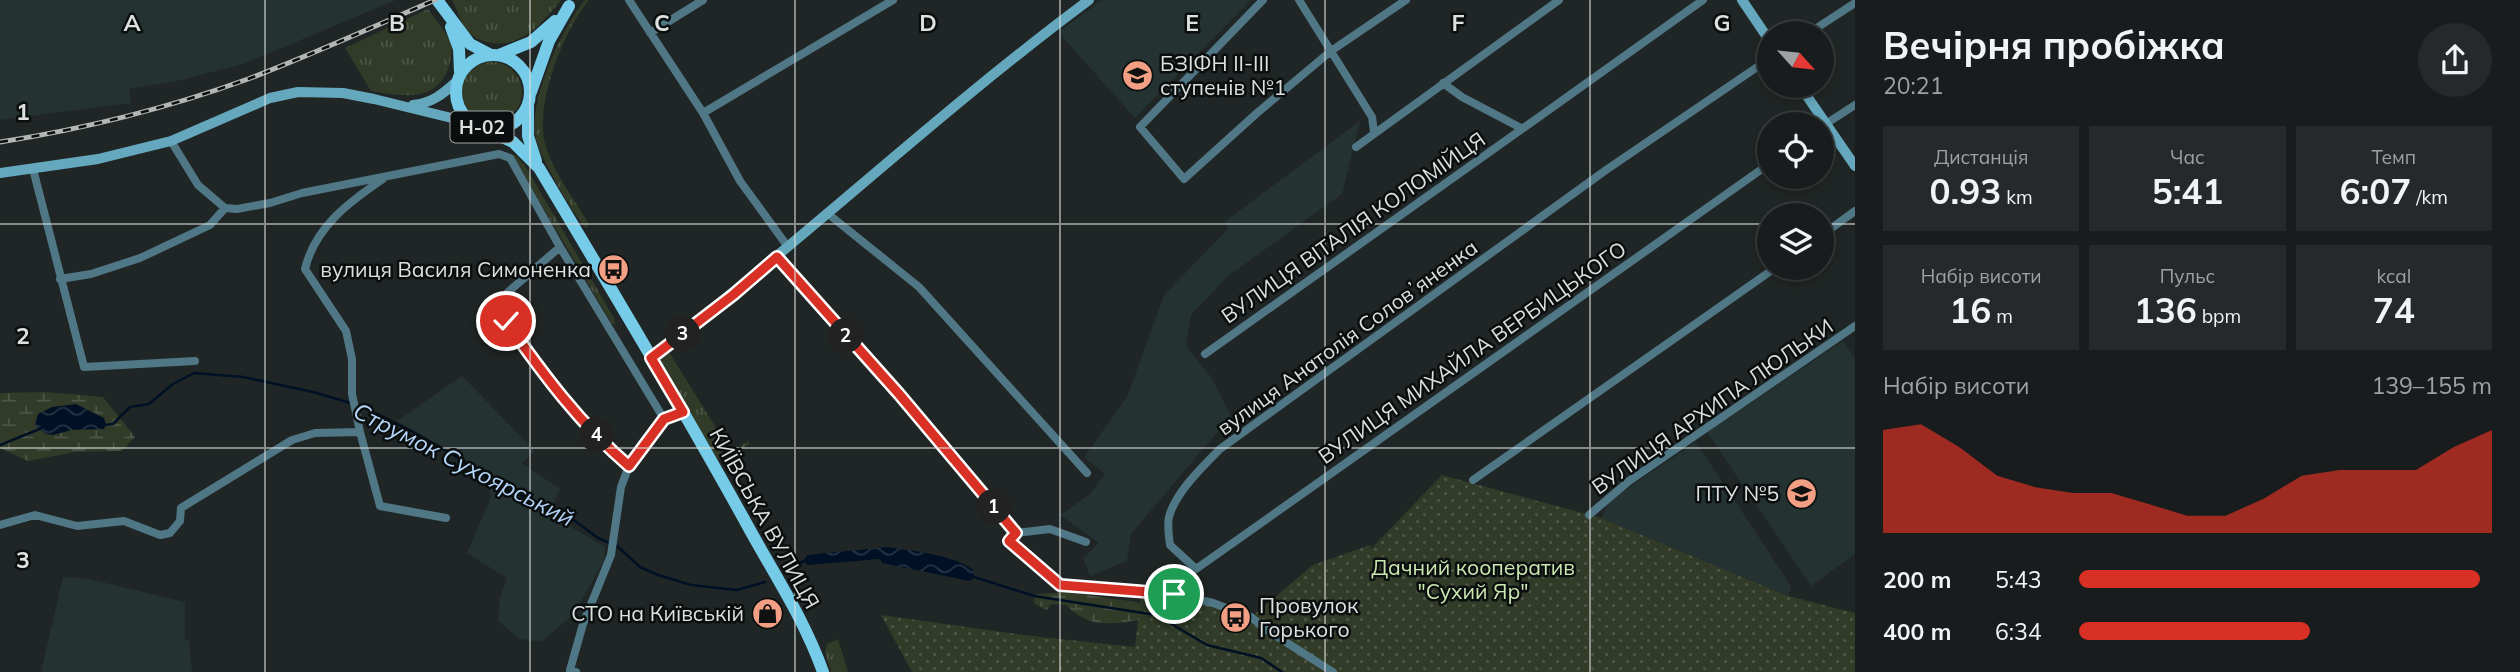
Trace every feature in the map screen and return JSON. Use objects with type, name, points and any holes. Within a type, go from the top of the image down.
[{"type":"main road","name":"Н-02","points":[[437,0],[470,44],[495,55],[531,42],[571,3]]},
{"type":"main road","name":"Н-02","points":[[446,14],[459,49],[458,105],[463,114],[477,125],[500,128],[516,121],[529,98],[549,41],[571,3]]},
{"type":"main road","points":[[458,77],[475,60],[495,55],[519,66],[526,74],[529,98]]},
{"type":"main road","name":"КИЇВСЬКА ВУЛИЦЯ","points":[[529,98],[528,136],[538,168]]},
{"type":"main road","name":"КИЇВСЬКА ВУЛИЦЯ","points":[[477,125],[513,142],[538,168],[683,412],[800,619],[823,672]]},
{"type":"street","points":[[629,0],[703,113],[740,181],[788,247]]},
{"type":"street","points":[[650,33],[703,0]]},
{"type":"street","points":[[703,113],[892,0]]},
{"type":"street","points":[[651,358],[733,295],[827,213],[1089,0]]},
{"type":"street","points":[[1263,0],[1140,127],[1184,179],[1331,51],[1406,0]]},
{"type":"street","points":[[1299,0],[1372,117],[1374,132]]},
{"type":"street","points":[[1356,147],[1559,0]]},
{"type":"street","name":"ВУЛИЦЯ ВІТАЛІЯ КОЛОМІЙЦЯ","points":[[1205,354],[1423,202],[1521,128],[1703,0]]},
{"type":"street","points":[[1742,0],[1757,22]]},
{"type":"street","points":[[1827,21],[1855,3]]},
{"type":"street","name":"вулиця Анатолія Соловʼяненка","points":[[1196,569],[1170,545],[1168,518],[1193,475],[1220,449],[1614,164],[1757,67]]},
{"type":"street","points":[[406,106],[437,98],[458,77]]},
{"type":"street","points":[[1443,83],[1462,97],[1521,128]]},
{"type":"street","points":[[0,173],[98,159],[171,141],[270,98],[299,92],[343,93],[477,125]]},
{"type":"street","points":[[1834,119],[1855,105]]},
{"type":"street","points":[[1834,138],[1855,166]]},
{"type":"street","points":[[171,141],[198,185],[225,208],[237,209],[270,203],[302,192],[499,154],[510,158],[560,247],[664,419]]},
{"type":"street","points":[[33,169],[83,367],[195,361]]},
{"type":"street","name":"ВУЛИЦЯ МИХАЙЛА ВЕРБИЦЬКОГО","points":[[1196,569],[1757,172]]},
{"type":"street","points":[[389,175],[337,213],[318,237],[305,269],[346,331],[352,359],[355,411],[380,506],[446,517]]},
{"type":"street","points":[[60,279],[91,274],[140,258],[210,225],[225,208]]},
{"type":"street","points":[[1834,226],[1855,211]]},
{"type":"street","points":[[827,213],[919,287],[1087,473]]},
{"type":"street","points":[[560,247],[508,293],[506,321],[571,407],[629,466]]},
{"type":"street","points":[[777,257],[899,394],[1016,533]]},
{"type":"street","points":[[1473,480],[1759,280]]},
{"type":"street","name":"ВУЛИЦЯ АРХИПА ЛЮЛЬКИ","points":[[1589,515],[1629,481],[1855,326]]},
{"type":"street","points":[[576,672],[570,670],[583,624],[612,549],[621,487],[629,466],[664,419],[683,412]]},
{"type":"street","points":[[0,525],[35,515],[77,526],[124,521],[160,535],[170,533],[180,521],[181,508],[292,440],[315,433],[360,432]]},
{"type":"street","points":[[1086,542],[1050,529],[1016,533],[1009,541],[1060,585],[1174,594],[1213,603],[1251,617],[1333,672]]},
{"type":"shaded area","points":[[0,0],[396,0],[243,64],[177,81],[129,89],[131,103],[0,120]]},
{"type":"shaded area","name":"БЗІФН ІІ-ІІІ ступенів №1","points":[[1102,0],[1251,0],[1135,118],[1058,32]]},
{"type":"shaded area","points":[[1360,121],[1342,194],[1227,277],[1191,315],[1186,346],[1211,377],[1231,416],[1131,534],[1127,561],[1090,576],[1083,558],[1099,543],[1060,515],[1090,494],[1105,474],[1084,457],[1127,397],[1164,295],[1228,229],[1224,222]]},
{"type":"shaded area","name":"ПТУ №5","points":[[1843,341],[1855,359],[1855,554],[1811,586],[1707,432]]},
{"type":"shaded area","points":[[462,376],[535,451],[522,463],[560,489],[549,514],[605,547],[604,561],[573,615],[541,642],[520,639],[498,621],[500,598],[507,578],[467,553],[491,497],[488,472],[397,421]]},
{"type":"shaded area","points":[[1696,442],[1791,586],[1788,596],[1601,518],[1610,500]]},
{"type":"shaded area","points":[[63,577],[89,579],[185,602],[185,640],[189,640],[192,672],[41,672]]},
{"type":"green space","points":[[452,0],[561,0],[531,32],[513,41],[490,43],[466,30]]},
{"type":"green space","points":[[585,0],[589,0],[569,30],[553,70],[547,91],[543,130],[550,157],[589,224],[586,228],[549,169],[535,134],[537,102],[550,64],[567,27]]},
{"type":"green space","points":[[428,9],[451,44],[450,62],[442,80],[435,87],[416,95],[371,91],[345,48]]},
{"type":"green space","points":[[486,62],[498,62],[517,75],[522,92],[520,104],[509,117],[498,122],[486,122],[467,109],[462,98],[462,86],[475,67]]},
{"type":"green space","points":[[512,155],[524,164],[615,324],[612,324]]},
{"type":"green space","points":[[669,352],[731,452],[749,441],[749,444],[724,460],[717,458],[661,365],[661,355]]},
{"type":"green space","points":[[45,392],[103,397],[135,437],[122,451],[75,452],[28,461],[0,448],[0,393]]},
{"type":"green space","name":"Дачний кооператив \"Сухий Яр\"","points":[[1442,475],[1601,518],[1788,596],[1855,613],[1855,672],[912,672],[881,615],[1135,647],[1142,585],[1175,589],[1255,614],[1313,565],[1370,545],[1372,548]]},
{"type":"green space","points":[[1064,592],[1137,602],[1169,615],[1102,623],[1078,615],[1066,605],[1051,604],[1047,610],[1034,603],[1034,596],[1038,594]]},
{"type":"green space","points":[[838,639],[848,672],[831,672],[825,652],[827,644]]},
{"type":"water","points":[[76,404],[104,418],[104,429],[72,430],[53,435],[46,434],[35,425],[38,414],[52,407]]},
{"type":"water","points":[[887,547],[947,558],[975,572],[969,581],[882,563],[880,559],[808,565],[803,561],[807,555]]},
{"type":"waterway","name":"Струмок Сухоярський","points":[[105,425],[113,424],[130,407],[149,404],[173,384],[194,373],[243,377],[313,392],[364,407],[413,432],[506,489],[571,518],[598,538],[617,546],[640,567],[658,575],[691,585],[737,590],[765,582]]},
{"type":"waterway","name":"Струмок Сухоярський","points":[[0,445],[42,428]]},
{"type":"waterway","name":"Струмок Сухоярський","points":[[792,566],[807,560]]},
{"type":"waterway","name":"Струмок Сухоярський","points":[[971,576],[1034,596],[1156,615],[1207,645],[1261,658],[1282,672]]},
{"type":"railway","points":[[0,142],[126,116],[218,90],[435,0]]},
{"type":"place","name":"БЗІФН ІІ-ІІІ ступенів №1","points":[[1137,75]]},
{"type":"place","name":"вулиця Василя Симоненка","points":[[614,269]]},
{"type":"place","name":"ПТУ №5","points":[[1802,493]]},
{"type":"place","name":"СТО на Київській","points":[[767,613]]},
{"type":"place","name":"Провулок Горького","points":[[1236,617]]},
{"type":"route","points":[[506,321],[571,407],[629,466],[664,419],[683,412],[651,358],[733,295],[777,257],[899,394],[1016,533],[1009,541],[1060,585],[1174,594]]}]
